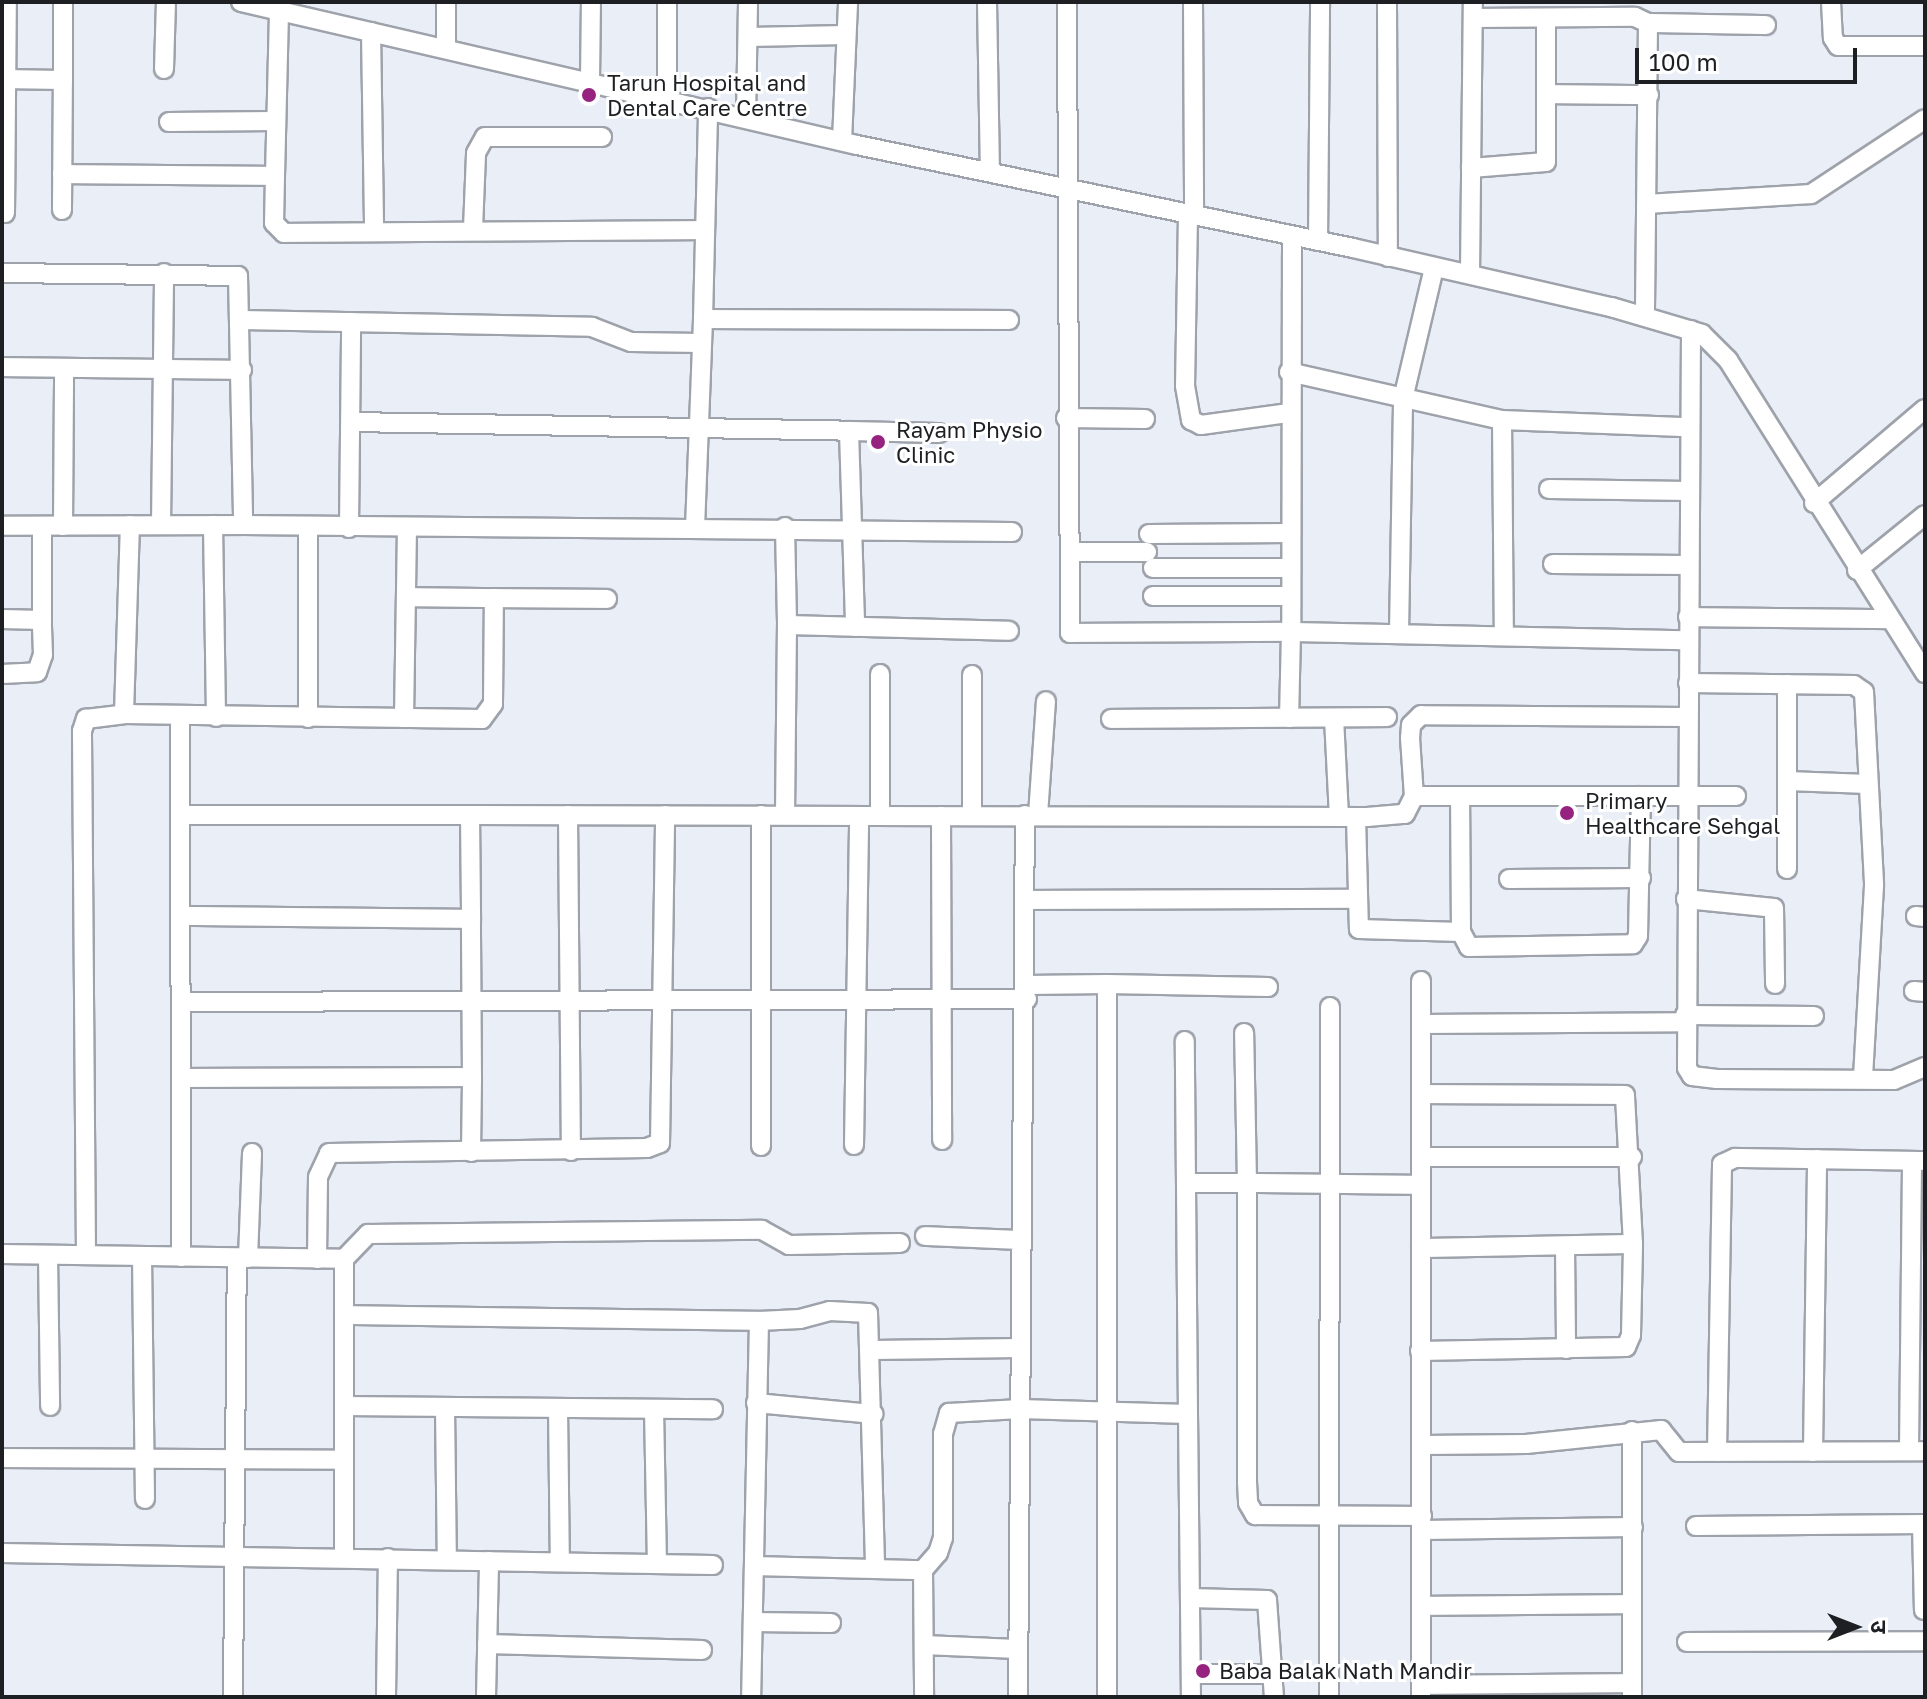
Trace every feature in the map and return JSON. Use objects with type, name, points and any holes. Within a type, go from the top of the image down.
[{"type":"street","points":[[5,213],[7,2]]},
{"type":"street","points":[[62,210],[63,2]]},
{"type":"street","points":[[164,69],[166,2]]},
{"type":"street","points":[[241,2],[279,11],[315,11],[371,32],[590,80],[842,141],[1470,274],[1691,330],[1719,347],[1814,503],[1925,673]]},
{"type":"street","points":[[446,2],[446,49]]},
{"type":"street","points":[[590,80],[591,2]]},
{"type":"street","points":[[667,2],[667,99]]},
{"type":"street","points":[[746,118],[748,2]]},
{"type":"street","points":[[842,141],[848,2]]},
{"type":"street","points":[[987,2],[990,172]]},
{"type":"street","points":[[1067,2],[1066,418],[1070,633],[1399,633],[1687,640]]},
{"type":"street","points":[[1193,2],[1191,216],[1185,386],[1191,420],[1201,425],[1289,413]]},
{"type":"street","points":[[1318,241],[1320,2]]},
{"type":"street","points":[[1387,2],[1388,257]]},
{"type":"street","points":[[1831,2],[1833,38],[1838,46],[1925,46]]},
{"type":"street","points":[[1470,274],[1473,10],[1546,18],[1643,18],[1648,23],[1766,25]]},
{"type":"street","points":[[279,11],[274,223],[284,233],[473,229],[705,230]]},
{"type":"street","points":[[1471,168],[1546,162],[1546,18]]},
{"type":"street","points":[[1645,316],[1648,23]]},
{"type":"street","points":[[371,32],[374,231]]},
{"type":"street","points":[[748,37],[846,35]]},
{"type":"street","points":[[4,79],[63,80]]},
{"type":"street","points":[[1547,94],[1649,95]]},
{"type":"street","points":[[695,528],[708,108]]},
{"type":"street","points":[[1647,204],[1811,194],[1925,119]]},
{"type":"street","points":[[169,122],[275,121]]},
{"type":"street","points":[[473,229],[476,153],[485,137],[602,137]]},
{"type":"street","points":[[62,174],[275,176]]},
{"type":"street","points":[[1289,718],[1292,237]]},
{"type":"street","points":[[1399,633],[1403,399],[1434,268]]},
{"type":"street","points":[[2,273],[236,274],[242,320],[243,525]]},
{"type":"street","points":[[161,525],[164,273]]},
{"type":"street","points":[[703,319],[1009,320]]},
{"type":"street","points":[[242,320],[592,327],[631,342],[702,343]]},
{"type":"street","points":[[349,528],[351,322]]},
{"type":"street","points":[[1691,330],[1688,427],[1687,1068],[1697,1078],[1899,1079],[1912,1069],[1925,1067]]},
{"type":"street","points":[[2,367],[242,370]]},
{"type":"street","points":[[63,526],[64,368]]},
{"type":"street","points":[[1289,372],[1502,420],[1688,427]]},
{"type":"street","points":[[1814,503],[1925,409]]},
{"type":"street","points":[[1066,418],[1145,419]]},
{"type":"street","points":[[1502,420],[1504,635]]},
{"type":"street","points":[[351,422],[700,432],[939,433]]},
{"type":"street","points":[[849,431],[855,627]]},
{"type":"street","points":[[1549,489],[1688,491]]},
{"type":"street","points":[[1857,570],[1925,515]]},
{"type":"street","points":[[124,714],[130,525]]},
{"type":"street","points":[[213,525],[216,717]]},
{"type":"street","points":[[2,526],[785,527],[1012,532]]},
{"type":"street","points":[[2,674],[37,672],[42,664],[42,526]]},
{"type":"street","points":[[785,527],[785,815]]},
{"type":"street","points":[[308,528],[308,718]]},
{"type":"street","points":[[404,718],[407,528]]},
{"type":"street","points":[[1150,552],[1290,533]]},
{"type":"street","points":[[1070,552],[1150,552],[1290,568]]},
{"type":"street","points":[[1553,564],[1688,565]]},
{"type":"street","points":[[1153,596],[1291,596]]},
{"type":"street","points":[[406,597],[607,599]]},
{"type":"street","points":[[86,1255],[82,731],[92,716],[124,714],[478,719],[489,714],[494,598]]},
{"type":"street","points":[[1688,617],[1889,619]]},
{"type":"street","points":[[2,619],[42,620]]},
{"type":"street","points":[[787,625],[1009,631]]},
{"type":"street","points":[[880,674],[880,816]]},
{"type":"street","points":[[972,675],[972,816]]},
{"type":"street","points":[[1688,683],[1860,687],[1865,698],[1874,886],[1863,1079]]},
{"type":"street","points":[[1787,684],[1787,869]]},
{"type":"street","points":[[1018,1697],[1020,1348],[1027,992],[1025,900],[1031,815],[1046,701]]},
{"type":"street","points":[[180,815],[1347,817],[1405,814],[1414,796],[1411,725],[1421,715],[1687,717]]},
{"type":"street","points":[[180,717],[181,1257]]},
{"type":"street","points":[[1111,719],[1387,717]]},
{"type":"street","points":[[1334,718],[1357,899],[1357,926],[1364,931],[1461,932]]},
{"type":"street","points":[[1787,781],[1868,784]]},
{"type":"street","points":[[1414,796],[1736,796]]},
{"type":"street","points":[[1460,796],[1461,932],[1469,947],[1633,944],[1638,936],[1641,796]]},
{"type":"street","points":[[470,815],[471,1152]]},
{"type":"street","points":[[568,815],[571,1151]]},
{"type":"street","points":[[317,1259],[318,1177],[329,1153],[571,1151],[647,1148],[660,1143],[665,815]]},
{"type":"street","points":[[761,815],[761,1146]]},
{"type":"street","points":[[854,1145],[859,816]]},
{"type":"street","points":[[941,816],[942,1140]]},
{"type":"street","points":[[1509,879],[1641,878]]},
{"type":"street","points":[[1025,900],[1357,899]]},
{"type":"street","points":[[1686,899],[1774,908],[1775,984]]},
{"type":"street","points":[[180,916],[471,919]]},
{"type":"street","points":[[1421,981],[1421,1691],[1632,1690],[1632,1431]]},
{"type":"street","points":[[181,1002],[941,999],[1107,984],[1268,987]]},
{"type":"street","points":[[1107,984],[1107,1697]]},
{"type":"street","points":[[1329,1697],[1330,1007]]},
{"type":"street","points":[[1421,1024],[1814,1016]]},
{"type":"street","points":[[1244,1033],[1248,1503],[1255,1515],[1422,1523],[1633,1527]]},
{"type":"street","points":[[1185,1041],[1190,1183],[1188,1414],[1191,1697]]},
{"type":"street","points":[[181,1078],[472,1077]]},
{"type":"street","points":[[1420,1351],[1622,1350],[1630,1341],[1633,1244],[1630,1106],[1619,1093],[1421,1094]]},
{"type":"street","points":[[233,1697],[243,1258],[252,1153]]},
{"type":"street","points":[[1421,1157],[1632,1157]]},
{"type":"street","points":[[1423,1445],[1526,1444],[1632,1431],[1666,1432],[1671,1448],[1679,1452],[1717,1452],[1813,1452],[1917,1451],[1918,1161],[1735,1158],[1722,1164],[1717,1452]]},
{"type":"street","points":[[1813,1452],[1817,1159]]},
{"type":"street","points":[[1190,1183],[1421,1185]]},
{"type":"street","points":[[344,1557],[344,1259],[368,1234],[762,1230],[789,1245],[900,1243]]},
{"type":"street","points":[[925,1236],[1022,1240]]},
{"type":"street","points":[[1421,1248],[1633,1244]]},
{"type":"street","points":[[1565,1246],[1566,1349]]},
{"type":"street","points":[[2,1254],[344,1259]]},
{"type":"street","points":[[48,1255],[50,1406]]},
{"type":"street","points":[[142,1256],[145,1499]]},
{"type":"street","points":[[344,1315],[759,1321],[865,1310],[873,1350],[875,1569]]},
{"type":"street","points":[[751,1697],[759,1321]]},
{"type":"street","points":[[873,1350],[1020,1348]]},
{"type":"street","points":[[756,1403],[873,1414]]},
{"type":"street","points":[[344,1406],[713,1409]]},
{"type":"street","points":[[445,1407],[447,1560]]},
{"type":"street","points":[[558,1408],[560,1562]]},
{"type":"street","points":[[654,1409],[657,1564]]},
{"type":"street","points":[[924,1697],[923,1570],[938,1553],[943,1538],[945,1416],[955,1410],[1020,1409],[1188,1414]]},
{"type":"street","points":[[2,1458],[344,1460]]},
{"type":"street","points":[[1696,1526],[1924,1524],[1924,1610]]},
{"type":"street","points":[[2,1553],[713,1565]]},
{"type":"street","points":[[386,1697],[388,1558]]},
{"type":"street","points":[[486,1697],[489,1561]]},
{"type":"street","points":[[754,1566],[923,1570]]},
{"type":"street","points":[[1190,1598],[1267,1600],[1274,1697]]},
{"type":"street","points":[[1422,1606],[1632,1604]]},
{"type":"street","points":[[753,1622],[831,1623]]},
{"type":"street","points":[[1687,1642],[1925,1641]]},
{"type":"street","points":[[487,1644],[702,1650]]},
{"type":"street","points":[[924,1645],[1018,1649]]},
{"type":"street","points":[[1191,1674],[1273,1674]]},
{"type":"place","name":"Tarun Hospital and Dental Care Centre","points":[[589,95]]},
{"type":"place","name":"Rayam Physio Clinic","points":[[878,442]]},
{"type":"place","name":"Primary Healthcare Sehgal","points":[[1567,813]]},
{"type":"place","name":"Baba Balak Nath Mandir","points":[[1203,1671]]}]
